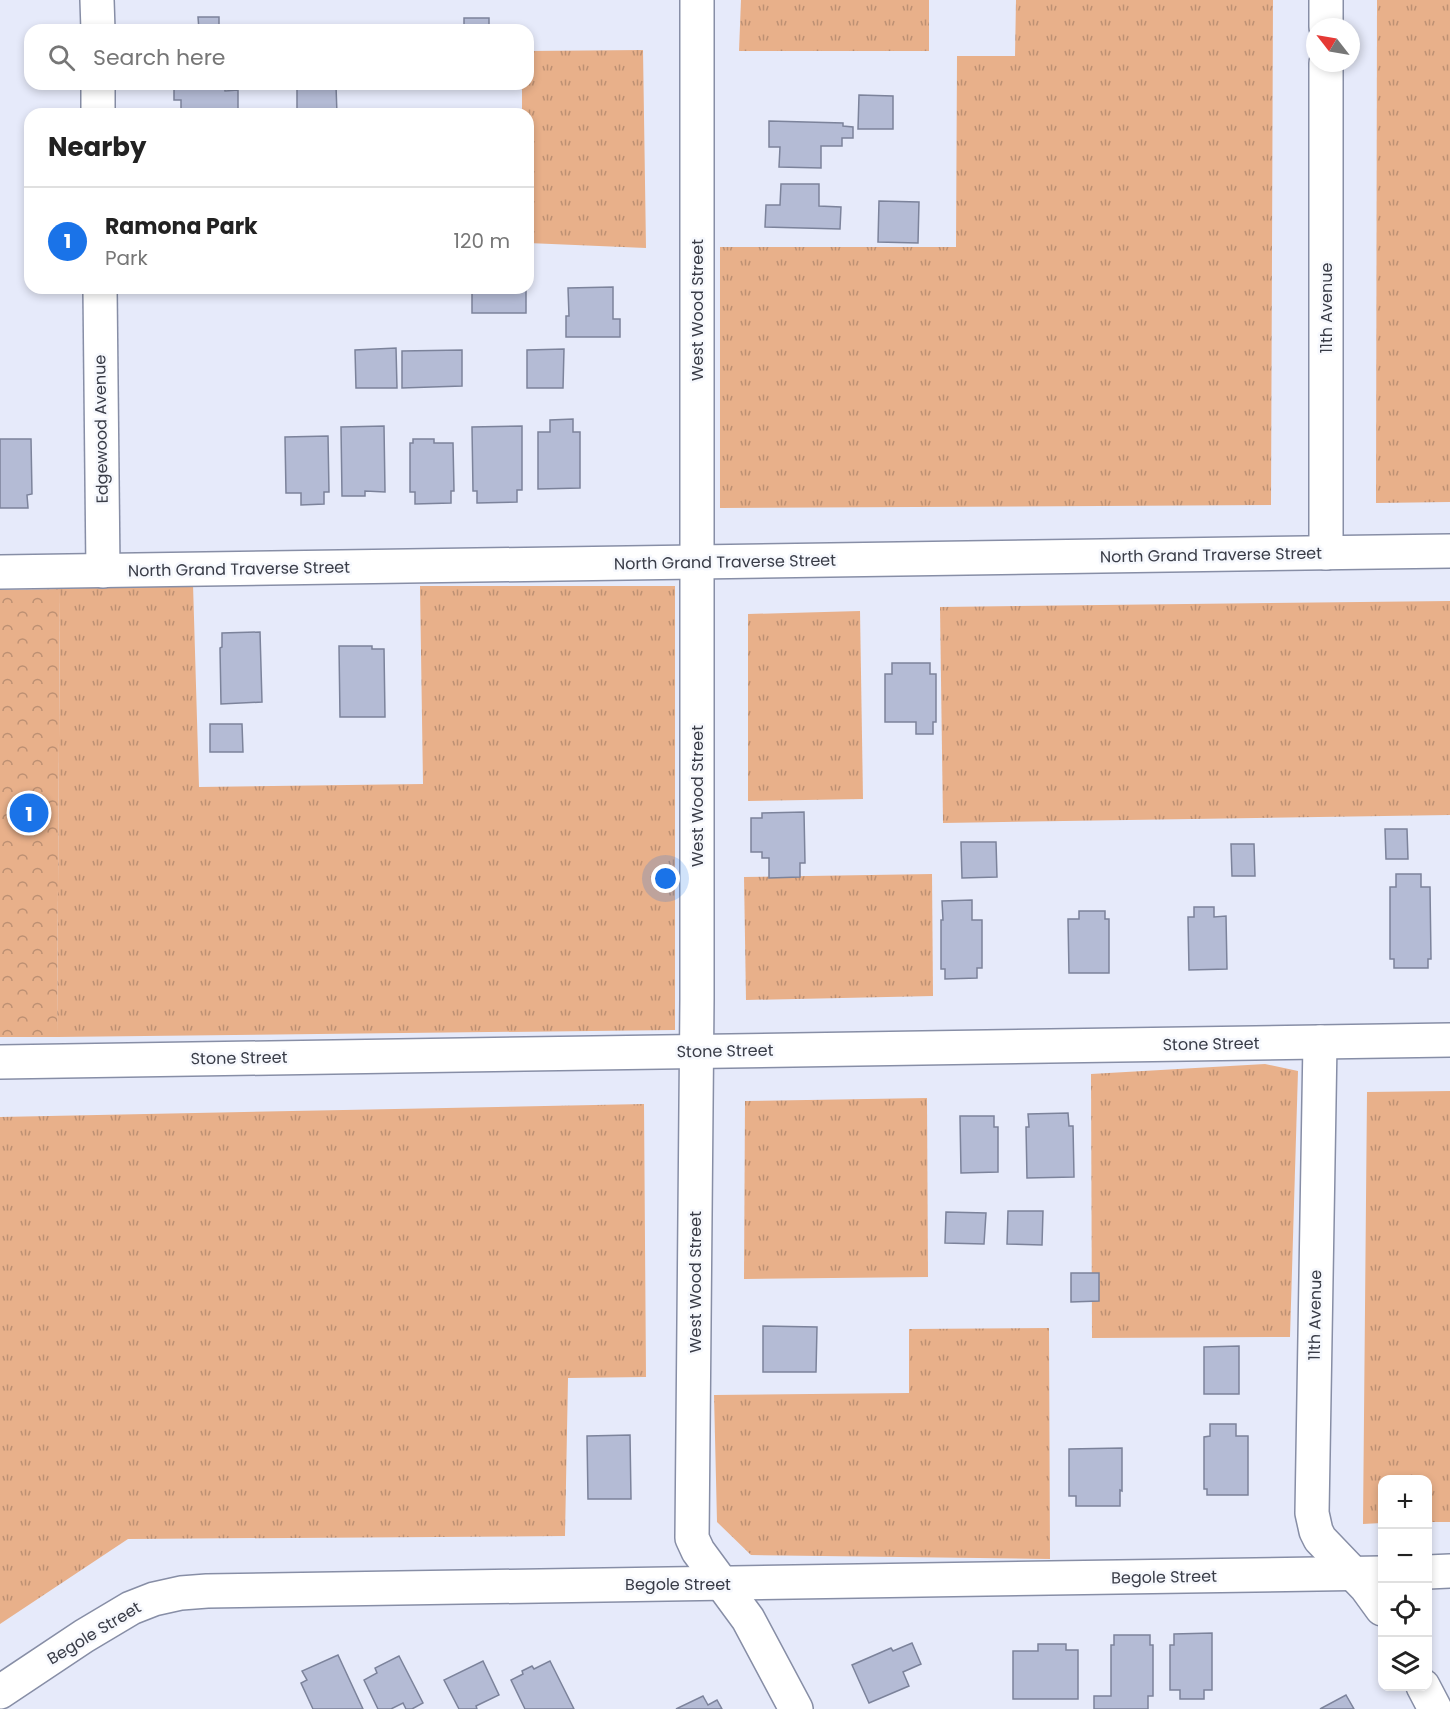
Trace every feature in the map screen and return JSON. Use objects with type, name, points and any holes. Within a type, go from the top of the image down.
[{"type":"street","points":[[97,0],[98,24]]},
{"type":"street","name":"West Wood Street","points":[[697,0],[696,1051],[692,1538],[698,1551],[748,1619],[796,1709]]},
{"type":"street","points":[[1326,0],[1326,18]]},
{"type":"street","name":"11th Avenue","points":[[1326,72],[1326,553]]},
{"type":"street","points":[[98,90],[98,108]]},
{"type":"street","name":"Edgewood Avenue","points":[[100,294],[102,571]]},
{"type":"street","name":"North Grand Traverse Street","points":[[0,572],[1450,551]]},
{"type":"street","name":"Stone Street","points":[[0,1062],[1450,1040]]},
{"type":"street","name":"11th Avenue","points":[[1320,1042],[1312,1513],[1320,1539],[1368,1573],[1366,1587],[1378,1603]]},
{"type":"street","points":[[1432,1572],[1450,1571]]},
{"type":"street","name":"Begole Street","points":[[0,1692],[114,1617],[154,1599],[181,1593],[234,1590],[1368,1573]]},
{"type":"street","points":[[1426,1691],[1435,1709]]},
{"type":"green space","points":[[741,0],[929,0],[929,51],[739,51]]},
{"type":"green space","points":[[1016,0],[1273,0],[1271,505],[720,508],[720,247],[956,247],[957,56],[1015,56]]},
{"type":"green space","points":[[1377,0],[1450,0],[1450,502],[1376,503]]},
{"type":"green space","points":[[643,50],[646,248],[534,243],[534,108],[522,108],[522,90],[534,90],[534,51]]},
{"type":"green space","points":[[193,584],[199,787],[423,784],[420,586],[675,586],[675,1030],[57,1037],[60,589]]},
{"type":"green space","points":[[60,589],[57,1037],[0,1037],[0,590]]},
{"type":"green space","points":[[1450,601],[1450,815],[943,823],[940,607]]},
{"type":"green space","points":[[860,611],[863,799],[748,801],[748,614]]},
{"type":"green space","points":[[932,874],[933,996],[746,1000],[744,877]]},
{"type":"green space","points":[[1265,1064],[1298,1071],[1290,1337],[1092,1338],[1091,1074]]},
{"type":"green space","points":[[1450,1091],[1450,1522],[1432,1522],[1432,1475],[1378,1475],[1378,1523],[1363,1524],[1367,1092]]},
{"type":"green space","points":[[927,1098],[928,1277],[744,1279],[745,1101]]},
{"type":"green space","points":[[644,1104],[646,1377],[568,1378],[565,1536],[128,1539],[0,1624],[0,1117]]},
{"type":"green space","points":[[1049,1328],[1050,1559],[751,1555],[717,1522],[714,1395],[909,1393],[909,1329]]},
{"type":"building","points":[[198,17],[219,17],[219,24],[199,24]]},
{"type":"building","points":[[464,18],[489,18],[489,24],[464,24]]},
{"type":"building","points":[[174,90],[238,90],[238,108],[181,108],[181,100],[174,100]]},
{"type":"building","points":[[297,90],[336,90],[337,108],[297,108]]},
{"type":"building","points":[[859,95],[893,96],[893,129],[858,129]]},
{"type":"building","points":[[769,121],[843,123],[843,126],[853,127],[853,138],[842,138],[842,146],[821,146],[821,168],[779,167],[780,147],[769,147]]},
{"type":"building","points":[[781,184],[819,184],[819,206],[841,207],[840,229],[765,227],[766,205],[780,205]]},
{"type":"building","points":[[879,201],[919,202],[918,243],[878,242]]},
{"type":"building","points":[[613,287],[613,319],[620,319],[620,337],[566,337],[566,316],[569,316],[568,288]]},
{"type":"building","points":[[472,294],[526,294],[526,313],[472,313]]},
{"type":"building","points":[[396,348],[397,388],[356,388],[355,350]]},
{"type":"building","points":[[564,349],[563,388],[527,388],[527,350]]},
{"type":"building","points":[[462,350],[462,386],[402,388],[402,351]]},
{"type":"building","points":[[573,419],[573,432],[580,432],[580,488],[538,489],[538,432],[550,432],[550,420]]},
{"type":"building","points":[[384,426],[385,492],[365,491],[365,496],[342,496],[341,427]]},
{"type":"building","points":[[522,426],[522,490],[517,490],[517,502],[477,503],[477,491],[473,491],[472,427]]},
{"type":"building","points":[[328,436],[329,492],[324,492],[324,504],[301,505],[301,493],[286,493],[285,437]]},
{"type":"building","points":[[0,439],[31,439],[32,494],[27,495],[28,508],[0,508]]},
{"type":"building","points":[[413,439],[434,439],[434,443],[453,443],[454,491],[451,491],[451,503],[415,504],[415,492],[410,492],[410,443],[413,443]]},
{"type":"building","points":[[260,632],[262,702],[221,704],[222,633]]},
{"type":"building","points":[[339,646],[372,646],[372,649],[384,649],[385,717],[340,717]]},
{"type":"building","points":[[892,663],[930,663],[930,674],[936,674],[936,722],[933,722],[933,734],[916,734],[916,722],[885,722],[885,674],[892,674]]},
{"type":"building","points":[[210,724],[242,724],[243,752],[210,752]]},
{"type":"building","points":[[804,812],[805,863],[800,863],[800,877],[769,878],[769,858],[762,858],[762,852],[751,852],[751,818],[762,818],[762,813]]},
{"type":"building","points":[[1385,829],[1407,829],[1408,859],[1386,859]]},
{"type":"building","points":[[961,842],[996,842],[997,877],[962,878]]},
{"type":"building","points":[[1231,844],[1254,844],[1255,876],[1232,876]]},
{"type":"building","points":[[1396,874],[1421,874],[1421,887],[1430,887],[1431,959],[1428,959],[1428,968],[1394,968],[1394,959],[1390,959],[1390,887],[1396,887]]},
{"type":"building","points":[[972,900],[972,920],[982,920],[982,968],[977,968],[977,978],[945,979],[945,969],[941,969],[942,901]]},
{"type":"building","points":[[1194,907],[1214,907],[1214,917],[1226,916],[1227,969],[1189,970],[1188,917],[1194,917]]},
{"type":"building","points":[[1079,911],[1105,911],[1105,919],[1109,919],[1109,973],[1069,973],[1068,919],[1079,919]]},
{"type":"building","points":[[1068,1113],[1069,1126],[1073,1126],[1074,1177],[1027,1178],[1028,1114]]},
{"type":"building","points":[[960,1116],[994,1116],[994,1127],[998,1127],[998,1172],[961,1173]]},
{"type":"building","points":[[1008,1211],[1043,1211],[1042,1245],[1007,1244]]},
{"type":"building","points":[[946,1212],[986,1213],[984,1244],[945,1243]]},
{"type":"building","points":[[1071,1273],[1099,1273],[1099,1301],[1071,1302]]},
{"type":"building","points":[[763,1326],[817,1327],[816,1372],[763,1372]]},
{"type":"building","points":[[1239,1346],[1239,1394],[1204,1394],[1204,1347]]},
{"type":"building","points":[[1210,1424],[1236,1424],[1236,1436],[1248,1436],[1248,1495],[1207,1495],[1207,1489],[1204,1489],[1204,1437],[1210,1436]]},
{"type":"building","points":[[630,1435],[631,1499],[588,1499],[587,1436]]},
{"type":"building","points":[[1122,1448],[1120,1506],[1076,1506],[1076,1496],[1069,1496],[1069,1449]]},
{"type":"building","points":[[1212,1633],[1212,1690],[1204,1690],[1204,1699],[1180,1699],[1180,1690],[1170,1690],[1170,1645],[1174,1645],[1174,1634]]},
{"type":"building","points":[[1114,1635],[1150,1635],[1150,1645],[1153,1645],[1153,1696],[1148,1696],[1148,1709],[1094,1709],[1094,1696],[1111,1696],[1111,1645],[1114,1645]]},
{"type":"building","points":[[912,1643],[921,1664],[903,1672],[909,1686],[869,1703],[852,1665],[891,1648],[893,1651]]},
{"type":"building","points":[[1038,1644],[1066,1644],[1066,1650],[1078,1650],[1078,1699],[1013,1699],[1013,1651],[1038,1651]]},
{"type":"building","points":[[338,1655],[363,1709],[313,1709],[301,1683],[307,1680],[302,1671]]},
{"type":"building","points":[[399,1656],[423,1703],[412,1709],[406,1709],[403,1703],[391,1709],[378,1709],[364,1680],[377,1673],[375,1668]]},
{"type":"building","points":[[483,1661],[499,1695],[476,1706],[477,1709],[459,1709],[444,1680]]},
{"type":"building","points":[[550,1661],[574,1709],[525,1709],[511,1680],[532,1666],[534,1669]]},
{"type":"building","points":[[1346,1695],[1354,1709],[1320,1709]]},
{"type":"building","points":[[703,1696],[708,1705],[717,1700],[722,1709],[676,1709]]},
{"type":"place","name":"Ramona Park","points":[[29,813]]}]
